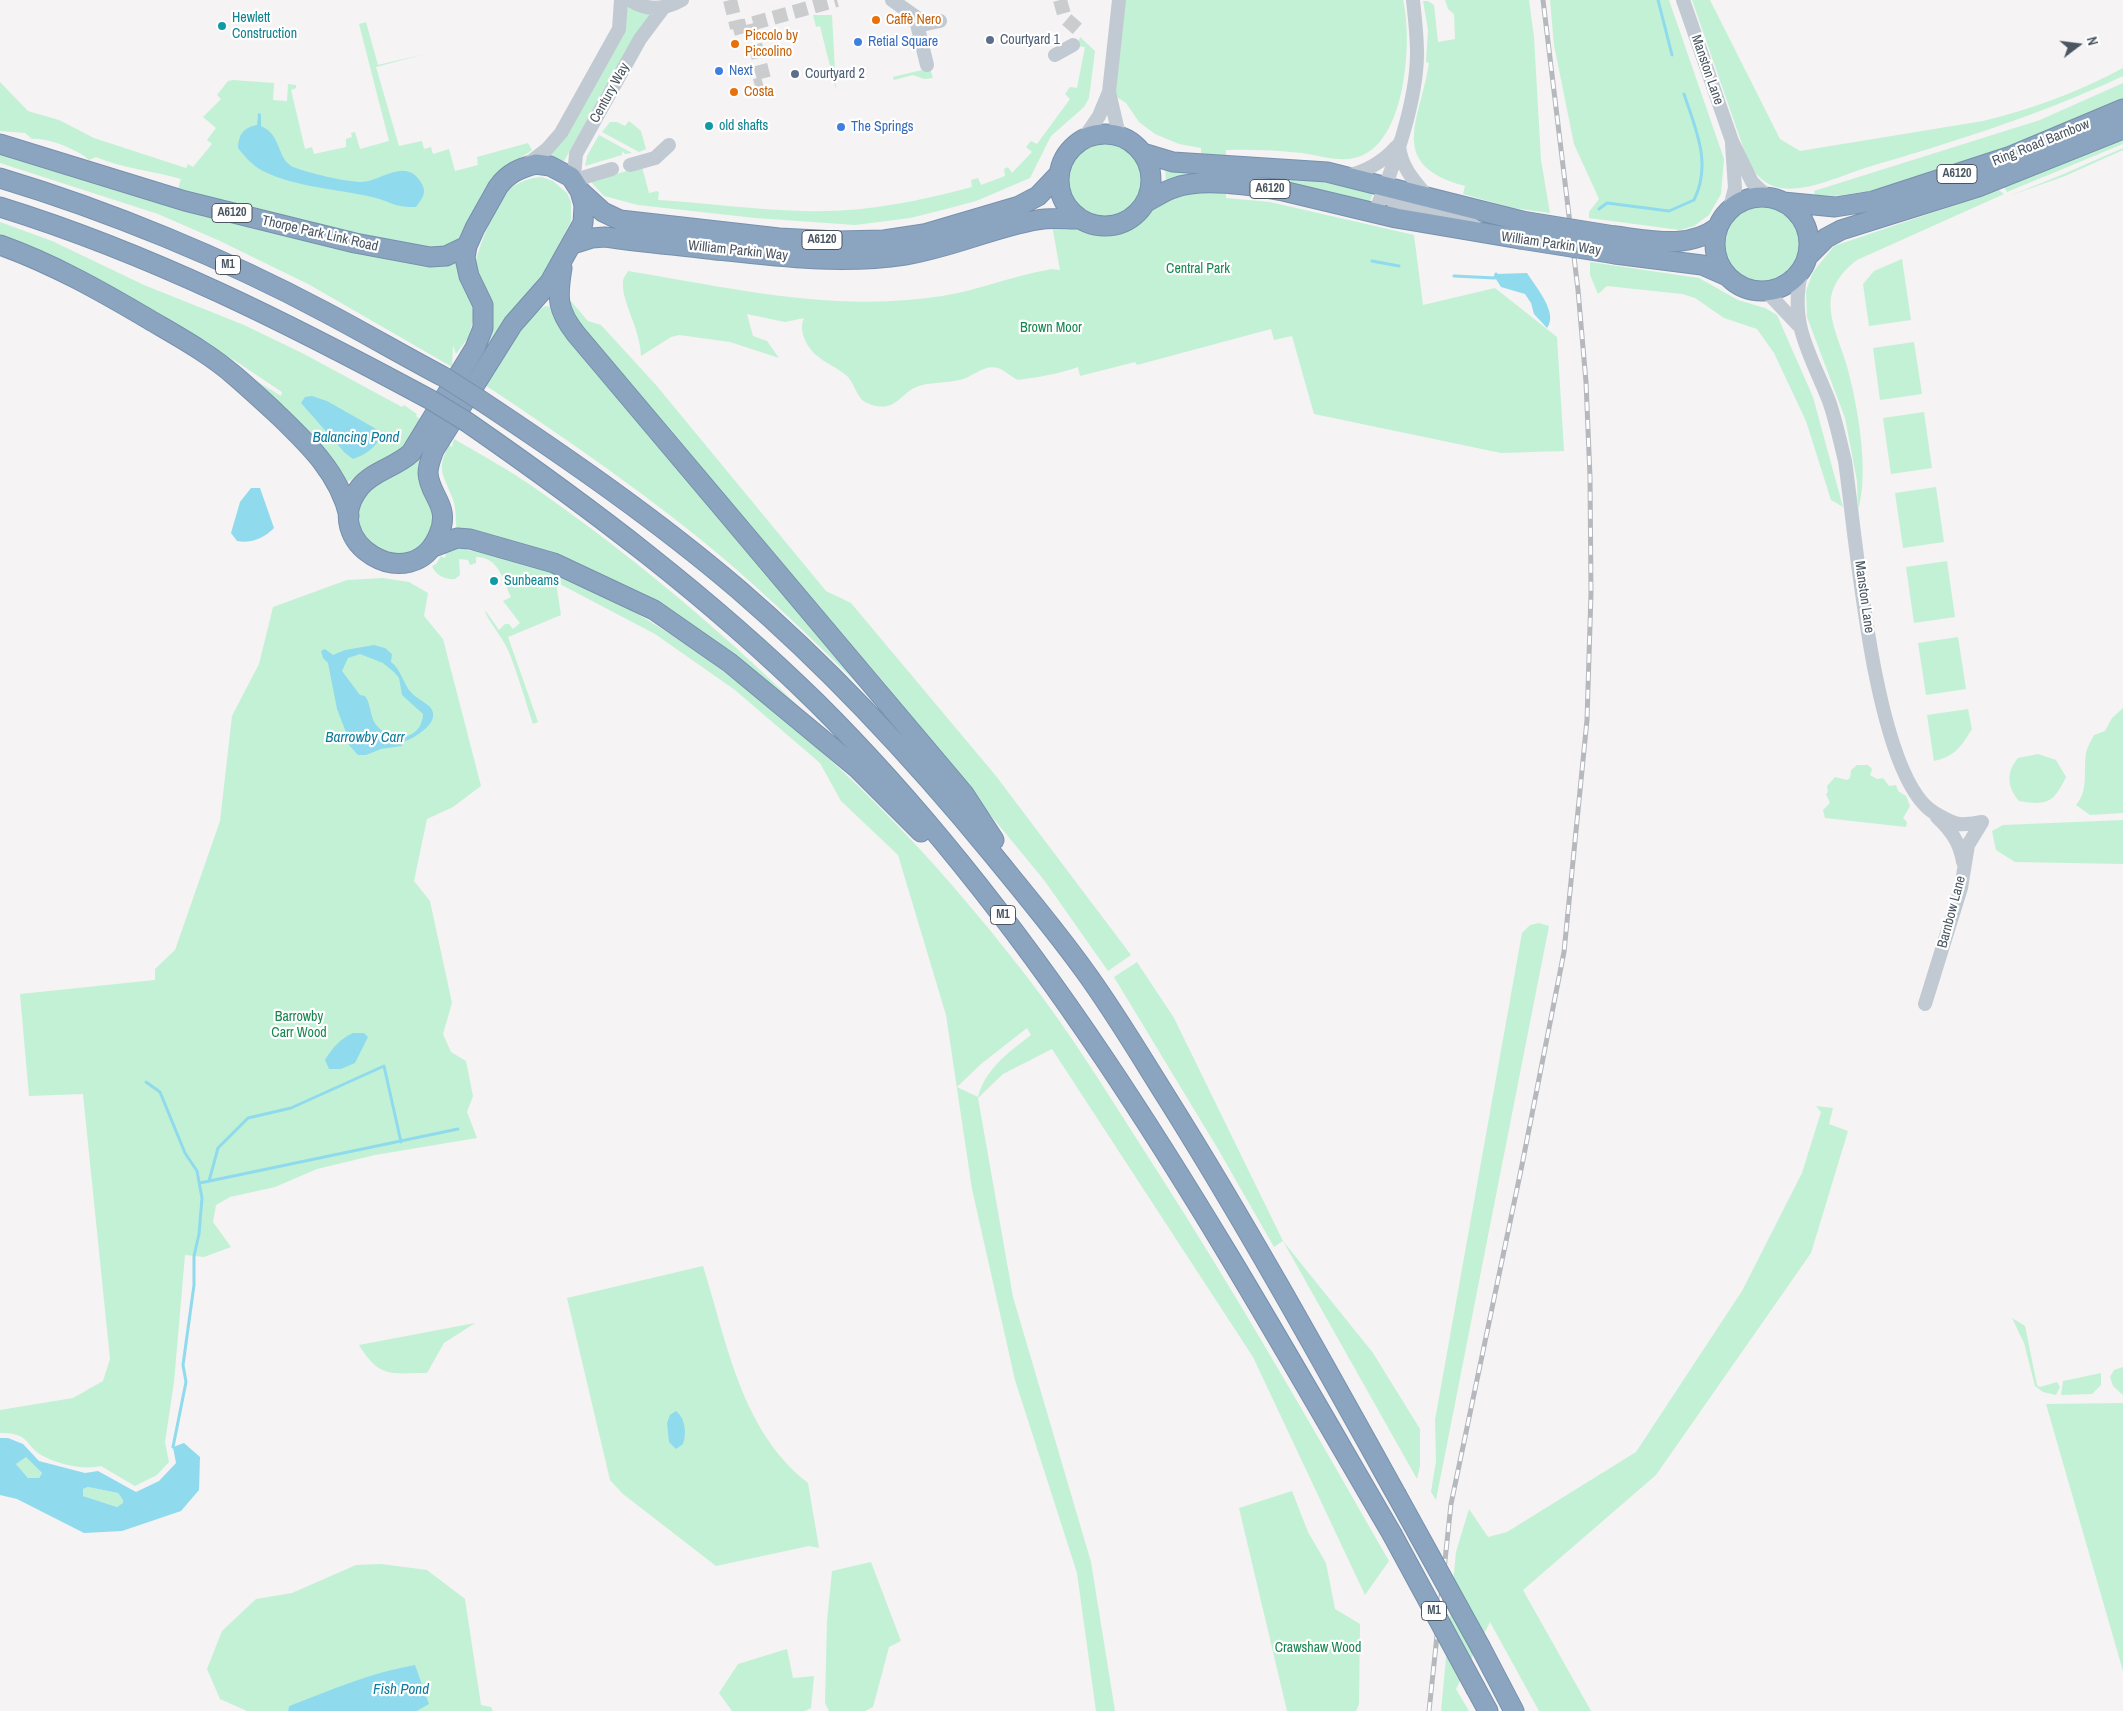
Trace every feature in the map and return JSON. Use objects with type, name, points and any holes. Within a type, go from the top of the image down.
[{"type":"highway","name":"Ring Road Barnbow","points":[[1775,200],[1835,207],[1874,201],[2012,156],[2123,109]]},
{"type":"highway","name":"Ring Road Barnbow","points":[[1804,263],[1826,238],[1841,230],[1978,187],[2123,129]]},
{"type":"highway","points":[[1096,134],[1119,136],[1135,144],[1143,153],[1149,165],[1151,178],[1146,202],[1133,217],[1116,225],[1103,227],[1079,219],[1062,200],[1058,174],[1062,161],[1070,148],[1084,138],[1096,134]]},
{"type":"highway","name":"Thorpe Park Link Road","points":[[0,144],[185,201],[355,243],[430,257],[446,256],[467,246]]},
{"type":"highway","name":"William Parkin Way","points":[[1143,153],[1173,162],[1288,168],[1344,176],[1384,189],[1428,197],[1521,230],[1615,245],[1702,264],[1727,276]]},
{"type":"highway","name":"William Parkin Way","points":[[525,167],[536,164],[550,166],[581,185],[603,212],[628,221],[779,238],[837,241],[884,240],[924,234],[1019,206],[1038,196],[1058,174]]},
{"type":"highway","points":[[349,516],[354,495],[360,486],[368,479],[411,454],[475,348],[483,328],[485,315],[483,305],[466,267],[467,246],[498,187],[514,171],[525,167]]},
{"type":"highway","name":"M1","points":[[0,178],[34,188],[156,235],[244,272],[324,311],[444,378],[563,455],[644,515],[738,590],[834,680],[934,784],[1042,914],[1085,971],[1197,1147],[1396,1494],[1514,1711]]},
{"type":"highway","name":"William Parkin Way","points":[[1146,202],[1174,187],[1196,183],[1231,185],[1284,191],[1484,235],[1521,230]]},
{"type":"highway","points":[[0,245],[35,258],[92,285],[182,339],[234,375],[307,442],[332,474],[340,489],[349,516],[350,527],[358,544],[372,557],[381,561],[390,563],[408,562],[431,548],[439,534],[443,519],[440,503],[428,473],[434,450],[514,324],[542,294],[568,252],[585,214],[581,185]]},
{"type":"highway","points":[[1754,198],[1775,200],[1803,221],[1809,242],[1804,263],[1792,280],[1780,287],[1766,291],[1752,290],[1739,285],[1727,276],[1720,265],[1716,253],[1718,227],[1729,210],[1740,202],[1754,198]]},
{"type":"highway","name":"M1","points":[[0,207],[148,260],[230,296],[310,335],[431,400],[467,422],[628,537],[722,614],[817,703],[910,803],[1019,935],[1097,1046],[1171,1161],[1392,1534],[1488,1711]]},
{"type":"highway","name":"William Parkin Way","points":[[568,252],[592,238],[605,237],[807,258],[864,259],[904,255],[945,247],[1010,226],[1039,219],[1079,219]]},
{"type":"highway","name":"William Parkin Way","points":[[1615,245],[1686,242],[1708,235],[1718,227]]},
{"type":"highway","name":"M1","points":[[568,252],[559,299],[565,320],[964,794],[1042,914]]},
{"type":"highway","name":"M1","points":[[431,548],[458,538],[470,539],[535,557],[554,563],[654,610],[730,663],[858,769],[1019,935]]},
{"type":"street","name":"Century Way","points":[[525,167],[547,149],[561,133],[619,29],[621,0]]},
{"type":"street","points":[[630,0],[651,8],[664,8],[682,0]]},
{"type":"street","points":[[892,0],[926,24],[940,21]]},
{"type":"street","points":[[1084,138],[1098,116],[1109,92],[1119,0]]},
{"type":"street","points":[[1374,212],[1399,144],[1410,103],[1417,55],[1413,0]]},
{"type":"street","name":"Manston Lane","points":[[1683,0],[1732,141],[1752,182],[1775,200]]},
{"type":"street","name":"Century Way","points":[[581,185],[574,176],[576,154],[640,39],[664,8]]},
{"type":"street","points":[[915,16],[927,65]]},
{"type":"street","points":[[1055,55],[1073,45]]},
{"type":"street","points":[[1109,92],[1119,136]]},
{"type":"street","name":"Manston Lane","points":[[1729,210],[1735,188],[1732,141]]},
{"type":"street","points":[[1344,176],[1354,174],[1379,163],[1399,144]]},
{"type":"street","points":[[1399,144],[1400,156],[1405,168],[1428,197]]},
{"type":"street","points":[[630,165],[654,158],[672,149]]},
{"type":"street","points":[[581,185],[612,170]]},
{"type":"street","points":[[1384,189],[1396,203],[1465,219],[1484,235]]},
{"type":"street","name":"Manston Lane","points":[[1804,263],[1796,297],[1798,326],[1830,404],[1840,438],[1874,667],[1887,720],[1908,778],[1929,809],[1958,824],[1982,822]]},
{"type":"street","name":"Manston Lane","points":[[1766,291],[1798,326]]},
{"type":"street","points":[[1929,809],[1953,834],[1959,845],[1964,869]]},
{"type":"street","name":"Barnbow Lane","points":[[1925,1004],[1959,896],[1968,845],[1982,822]]},
{"type":"green space","points":[[1125,0],[1403,0],[1407,41],[1402,91],[1395,114],[1385,135],[1371,150],[1354,158],[1341,159],[1283,151],[1226,150],[1226,170],[1326,180],[1374,191],[1370,201],[1363,202],[1283,181],[1226,176],[1226,198],[1270,202],[1414,235],[1423,305],[1495,288],[1557,337],[1564,451],[1501,453],[1314,414],[1292,336],[1274,340],[1271,329],[1137,365],[1135,362],[1080,376],[1078,367],[1018,380],[1000,369],[989,367],[963,379],[932,383],[914,388],[894,403],[883,407],[864,401],[858,395],[847,376],[812,351],[806,342],[803,332],[802,322],[804,318],[785,322],[747,314],[753,336],[767,341],[779,358],[730,342],[679,335],[671,337],[641,356],[638,336],[623,290],[623,281],[628,271],[784,296],[863,302],[902,301],[954,294],[1037,272],[1052,269],[1060,270],[1052,225],[1104,232],[1124,228],[1134,223],[1184,177],[1166,180],[1165,168],[1201,171],[1201,148],[1179,144],[1155,134],[1139,122],[1126,103],[1109,92]]},
{"type":"green space","points":[[1445,0],[1529,0],[1534,37],[1541,160],[1550,213],[1513,208],[1463,194],[1465,186],[1440,177],[1425,166],[1417,153],[1414,138],[1416,122],[1429,63],[1426,62],[1428,30],[1423,1],[1428,1],[1434,5],[1438,42],[1455,39],[1454,14],[1448,9]]},
{"type":"green space","points":[[1550,0],[1669,0],[1724,159],[1721,194],[1709,215],[1694,226],[1680,230],[1589,218],[1589,212],[1599,199],[1574,144],[1554,45]]},
{"type":"green space","points":[[1692,0],[1710,0],[1780,139],[1800,151],[1983,121],[2055,99],[2123,68],[2123,76],[2060,103],[1963,138],[1813,186],[1791,189],[1781,188],[1762,180],[1749,164]]},
{"type":"green space","points":[[627,5],[651,15],[633,39],[564,161],[550,157],[623,27]]},
{"type":"green space","points":[[813,15],[832,15],[836,90],[820,26],[816,27]]},
{"type":"green space","points":[[366,22],[378,65],[425,54],[376,67],[399,146],[422,141],[424,149],[431,147],[433,154],[449,149],[455,171],[478,165],[477,157],[528,143],[532,150],[504,169],[472,223],[456,242],[445,249],[344,232],[244,207],[178,189],[181,179],[116,164],[96,157],[89,160],[78,152],[54,142],[32,139],[25,133],[0,131],[0,82],[28,111],[59,120],[94,138],[186,168],[188,164],[193,167],[212,144],[207,140],[216,128],[203,117],[221,99],[217,95],[228,81],[233,80],[274,83],[273,100],[287,101],[288,84],[296,85],[296,88],[291,90],[305,149],[312,147],[314,154],[346,147],[346,139],[352,137],[351,133],[355,132],[360,149],[389,141],[359,24]]},
{"type":"green space","points":[[1080,37],[1095,51],[1089,98],[1084,107],[1051,136],[1030,178],[976,201],[910,218],[855,225],[755,218],[638,205],[604,196],[590,181],[642,167],[649,193],[657,191],[659,193],[658,200],[803,211],[846,210],[909,202],[972,187],[971,180],[978,178],[981,185],[1005,176],[1004,169],[1008,167],[1012,173],[1032,152],[1026,147],[1031,141],[1037,144],[1070,99],[1065,94],[1070,87],[1077,88],[1085,47],[1077,46]]},
{"type":"green space","points":[[930,68],[933,78],[924,79],[913,75],[894,80],[893,77]]},
{"type":"green space","points":[[2123,83],[2123,103],[2065,127],[1866,197],[1864,192],[1834,196],[1815,195],[1814,191],[2040,120]]},
{"type":"green space","points":[[629,121],[641,131],[646,149],[639,152],[602,132],[610,122],[617,122],[625,126]]},
{"type":"green space","points":[[2123,134],[2123,144],[2007,192],[2003,186]]},
{"type":"green space","points":[[599,135],[632,153],[625,154],[622,151],[622,155],[585,166],[587,156]]},
{"type":"green space","points":[[1104,140],[1119,143],[1132,152],[1141,165],[1144,180],[1141,195],[1132,208],[1119,217],[1104,220],[1089,217],[1076,208],[1067,195],[1064,180],[1067,165],[1076,152],[1089,143]]},
{"type":"green space","points":[[2123,148],[2123,150],[2065,176],[2009,196],[2059,176]]},
{"type":"green space","points":[[0,152],[458,258],[477,307],[468,338],[456,354],[453,345],[452,367],[310,285],[220,241],[158,214],[0,163]]},
{"type":"green space","points":[[541,177],[553,181],[567,193],[571,202],[571,221],[544,277],[428,453],[435,518],[426,543],[402,556],[376,551],[360,530],[357,517],[360,503],[367,492],[394,473],[491,312],[489,296],[474,267],[483,238],[499,204],[509,190],[516,185],[528,179]]},
{"type":"green space","points":[[1999,190],[2004,194],[1857,260],[1844,271],[1837,281],[1831,297],[1831,314],[1850,379],[1861,437],[1863,476],[1858,510],[1857,481],[1845,418],[1807,317],[1806,291],[1813,272],[1834,246]]},
{"type":"green space","points":[[1762,204],[1777,207],[1790,216],[1799,229],[1802,244],[1799,259],[1790,272],[1777,281],[1762,284],[1747,281],[1734,272],[1725,259],[1722,244],[1725,229],[1734,216],[1747,207]]},
{"type":"green space","points":[[0,222],[52,241],[144,285],[244,325],[304,354],[402,407],[404,405],[417,414],[416,416],[420,419],[402,449],[388,459],[365,469],[344,485],[255,380],[281,396],[282,392],[234,360],[0,237]]},
{"type":"green space","points":[[1902,259],[1911,320],[1869,326],[1863,284],[1874,271]]},
{"type":"green space","points":[[1590,262],[1699,278],[1738,300],[1765,308],[1777,315],[1813,397],[1843,507],[1831,500],[1806,421],[1774,353],[1757,329],[1724,318],[1695,298],[1682,294],[1607,286],[1598,294],[1590,275]]},
{"type":"green space","points":[[569,299],[588,321],[601,325],[656,385],[826,591],[851,603],[996,776],[1131,955],[1108,971],[1044,880],[890,693],[891,691],[568,310]]},
{"type":"green space","points":[[545,306],[551,307],[910,736],[798,626],[700,539],[610,471],[485,385],[526,320]]},
{"type":"green space","points":[[1914,342],[1922,394],[1880,400],[1873,348]]},
{"type":"green space","points":[[1924,412],[1932,468],[1891,474],[1883,418]]},
{"type":"green space","points":[[454,439],[532,486],[616,547],[656,579],[696,612],[772,681],[846,754],[789,705],[542,550],[476,533],[457,533],[455,506],[442,471],[445,453],[449,445],[452,447]]},
{"type":"green space","points":[[1936,487],[1944,542],[1903,548],[1895,493]]},
{"type":"green space","points":[[467,545],[467,550],[500,556],[564,577],[624,606],[682,642],[753,694],[838,767],[878,805],[954,887],[1042,996],[1107,1092],[1185,1215],[1303,1412],[1389,1561],[1365,1595],[1253,1357],[1052,1049],[1003,1074],[978,1098],[1013,1297],[1091,1562],[1115,1711],[1096,1711],[1077,1573],[1015,1380],[972,1189],[946,1015],[898,855],[841,801],[820,763],[735,690],[655,634],[556,582],[561,615],[508,637],[538,722],[533,724],[508,650],[485,610],[499,630],[505,624],[509,624],[513,629],[520,623],[503,601],[511,597],[499,571],[495,565],[484,558],[476,557],[476,563],[470,565],[468,560],[459,559],[460,575],[455,579],[445,578],[438,574],[432,566],[436,564],[441,556],[444,558],[446,556],[445,553]],"holes":[[[1027,1028],[1031,1035],[992,1069],[978,1097],[957,1087],[981,1064]]]},
{"type":"green space","points":[[1947,561],[1955,617],[1914,623],[1906,567]]},
{"type":"green space","name":"Barrowby Carr Wood","points":[[383,578],[409,582],[428,593],[424,616],[443,639],[481,786],[453,807],[427,819],[414,881],[430,901],[452,1003],[443,1034],[451,1052],[466,1061],[473,1096],[467,1112],[477,1138],[375,1155],[317,1169],[275,1187],[230,1197],[216,1205],[213,1222],[231,1247],[204,1257],[185,1255],[174,1382],[165,1442],[169,1462],[157,1475],[135,1486],[101,1466],[79,1467],[57,1462],[37,1452],[22,1437],[10,1433],[0,1433],[0,1410],[73,1398],[103,1381],[110,1359],[83,1094],[29,1096],[20,994],[155,980],[155,969],[175,950],[220,821],[232,716],[259,664],[273,607],[347,580]]},
{"type":"green space","points":[[1958,637],[1966,689],[1926,695],[1918,643]]},
{"type":"green space","points":[[2123,708],[2123,813],[2090,815],[2076,805],[2083,793],[2087,749],[2094,735],[2105,731],[2112,718]]},
{"type":"green space","points":[[1968,709],[1972,729],[1961,746],[1947,756],[1934,761],[1927,715]]},
{"type":"green space","points":[[2038,754],[2056,760],[2066,777],[2058,792],[2049,800],[2037,803],[2019,801],[2010,785],[2011,769],[2018,758]]},
{"type":"green space","points":[[1857,765],[1868,765],[1872,769],[1870,775],[1877,779],[1883,778],[1889,786],[1896,785],[1898,791],[1906,796],[1910,806],[1903,818],[1907,822],[1906,827],[1825,818],[1823,810],[1830,803],[1826,794],[1828,792],[1827,786],[1835,777],[1847,780],[1850,778],[1851,770]]},
{"type":"green space","points":[[2123,820],[2123,864],[2015,862],[1996,850],[1992,831],[2003,825]]},
{"type":"green space","points":[[1539,923],[1549,926],[1436,1500],[1431,1492],[1436,1461],[1435,1420],[1522,933],[1530,925]]},
{"type":"green space","points":[[1137,962],[1174,1018],[1283,1241],[1274,1247],[1218,1149],[1114,977]]},
{"type":"green space","points":[[1816,1106],[1833,1108],[1829,1124],[1848,1131],[1811,1253],[1656,1475],[1523,1590],[1591,1711],[1539,1711],[1490,1622],[1456,1689],[1469,1711],[1441,1711],[1456,1552],[1469,1509],[1488,1537],[1507,1532],[1636,1452],[1742,1291],[1802,1173],[1821,1112]]},
{"type":"green space","points":[[1283,1241],[1373,1353],[1420,1429],[1420,1466],[1417,1479]]},
{"type":"green space","points":[[703,1266],[739,1384],[752,1412],[767,1438],[785,1462],[808,1483],[819,1548],[809,1546],[716,1566],[623,1494],[610,1480],[567,1298]]},
{"type":"green space","points":[[2012,1318],[2025,1326],[2037,1385],[2040,1387],[2057,1382],[2060,1387],[2056,1395],[2043,1392],[2035,1386],[2024,1343]]},
{"type":"green space","points":[[475,1323],[444,1343],[427,1373],[387,1372],[373,1364],[359,1345]]},
{"type":"green space","points":[[2123,1367],[2123,1395],[2113,1386],[2110,1377],[2114,1370]]},
{"type":"green space","points":[[2101,1373],[2101,1385],[2092,1394],[2061,1395],[2063,1381]]},
{"type":"green space","points":[[2123,1403],[2123,1671],[2046,1404]]},
{"type":"green space","points":[[26,1456],[42,1473],[39,1478],[28,1478],[16,1464]]},
{"type":"green space","points":[[88,1487],[118,1493],[123,1500],[123,1504],[117,1507],[83,1496],[83,1489]]},
{"type":"green space","name":"Crawshaw Wood","points":[[1292,1491],[1308,1532],[1326,1563],[1335,1609],[1360,1624],[1359,1704],[1356,1711],[1287,1711],[1239,1508]]},
{"type":"green space","points":[[871,1562],[901,1641],[889,1647],[873,1707],[865,1711],[829,1711],[825,1703],[827,1621],[832,1571]]},
{"type":"green space","points":[[381,1564],[427,1570],[465,1599],[481,1705],[491,1707],[493,1711],[417,1711],[428,1704],[399,1668],[289,1706],[288,1711],[247,1711],[220,1699],[207,1669],[222,1631],[256,1599],[292,1593],[356,1565]]},
{"type":"green space","points":[[787,1649],[793,1678],[814,1676],[811,1708],[805,1711],[732,1711],[719,1693],[738,1664]]},
{"type":"water","points":[[258,113],[261,114],[261,126],[273,136],[285,160],[290,165],[319,175],[360,182],[392,172],[408,172],[416,176],[422,184],[424,193],[422,199],[416,207],[403,206],[372,197],[289,181],[263,171],[249,161],[238,148],[239,139],[243,132],[257,125]]},
{"type":"water","points":[[1527,273],[1548,307],[1550,322],[1547,328],[1534,314],[1531,303],[1525,294],[1501,287],[1494,276],[1496,274]]},
{"type":"water","name":"Balancing Pond","points":[[312,396],[327,401],[378,430],[382,436],[369,450],[353,459],[345,453],[301,403],[305,397]]},
{"type":"water","points":[[251,488],[260,488],[274,528],[266,535],[257,539],[247,542],[237,541],[231,533],[240,502]]},
{"type":"water","name":"Barrowby Carr","points":[[374,645],[385,648],[392,654],[391,662],[399,671],[409,690],[430,707],[433,718],[430,724],[419,734],[403,742],[402,746],[381,749],[366,755],[358,755],[349,745],[349,740],[337,709],[328,663],[323,658],[321,651],[325,649],[333,655],[345,650]],"holes":[[[360,654],[383,663],[399,678],[402,695],[423,714],[418,729],[412,734],[399,737],[384,732],[378,727],[373,720],[369,703],[365,696],[360,695],[342,671],[348,658]]]},
{"type":"water","points":[[353,1033],[364,1033],[368,1037],[355,1063],[341,1069],[329,1069],[325,1060],[328,1055],[334,1047]]},
{"type":"water","points":[[676,1411],[683,1422],[685,1431],[683,1444],[676,1449],[669,1442],[667,1423],[670,1415]]},
{"type":"water","points":[[0,1438],[8,1438],[23,1444],[39,1461],[85,1473],[98,1471],[136,1492],[159,1481],[176,1463],[173,1447],[184,1443],[200,1457],[199,1490],[181,1511],[122,1531],[84,1533],[17,1499],[0,1495]],"holes":[[[26,1457],[42,1473],[39,1478],[28,1478],[16,1464]],[[88,1487],[118,1493],[123,1503],[117,1507],[83,1496],[83,1489]]]},
{"type":"water","name":"Fish Pond","points":[[415,1665],[429,1704],[417,1711],[288,1711],[289,1706],[351,1682]]},
{"type":"waterway","points":[[1658,0],[1672,55]]},
{"type":"waterway","points":[[1599,209],[1607,203],[1669,211],[1694,200],[1702,173],[1702,160],[1697,134],[1684,94]]},
{"type":"waterway","points":[[1372,261],[1399,266]]},
{"type":"waterway","points":[[1454,276],[1495,278],[1496,274]]},
{"type":"waterway","points":[[209,1181],[218,1148],[248,1118],[291,1108],[384,1066],[401,1142]]},
{"type":"waterway","points":[[146,1082],[160,1092],[185,1153],[197,1171],[202,1198],[199,1234],[194,1256],[194,1285],[183,1365],[186,1382],[173,1447]]},
{"type":"waterway","points":[[200,1183],[458,1129]]},
{"type":"tunnel","points":[[730,0],[737,28]]},
{"type":"tunnel","points":[[733,29],[837,0]]},
{"type":"tunnel","points":[[1060,0],[1065,18],[1080,31]]},
{"type":"tunnel","points":[[750,24],[765,83],[755,86]]},
{"type":"railway","points":[[1429,1711],[1451,1504],[1522,1165],[1564,952],[1587,720],[1591,593],[1590,477],[1586,382],[1578,290],[1543,0]]},
{"type":"place","name":"Caffè Nero","points":[[876,20]]},
{"type":"place","name":"Hewlett Construction","points":[[222,26]]},
{"type":"place","name":"Courtyard 1","points":[[990,40]]},
{"type":"place","name":"Retial Square","points":[[858,42]]},
{"type":"place","name":"Piccolo by Piccolino","points":[[735,44]]},
{"type":"place","name":"Next","points":[[719,71]]},
{"type":"place","name":"Courtyard 2","points":[[795,74]]},
{"type":"place","name":"Costa","points":[[734,92]]},
{"type":"place","name":"old shafts","points":[[709,126]]},
{"type":"place","name":"The Springs","points":[[841,127]]},
{"type":"place","name":"Sunbeams","points":[[494,581]]},
{"type":"park label","name":"Central Park","points":[[1198,269]]},
{"type":"park label","name":"Brown Moor","points":[[1051,328]]}]
